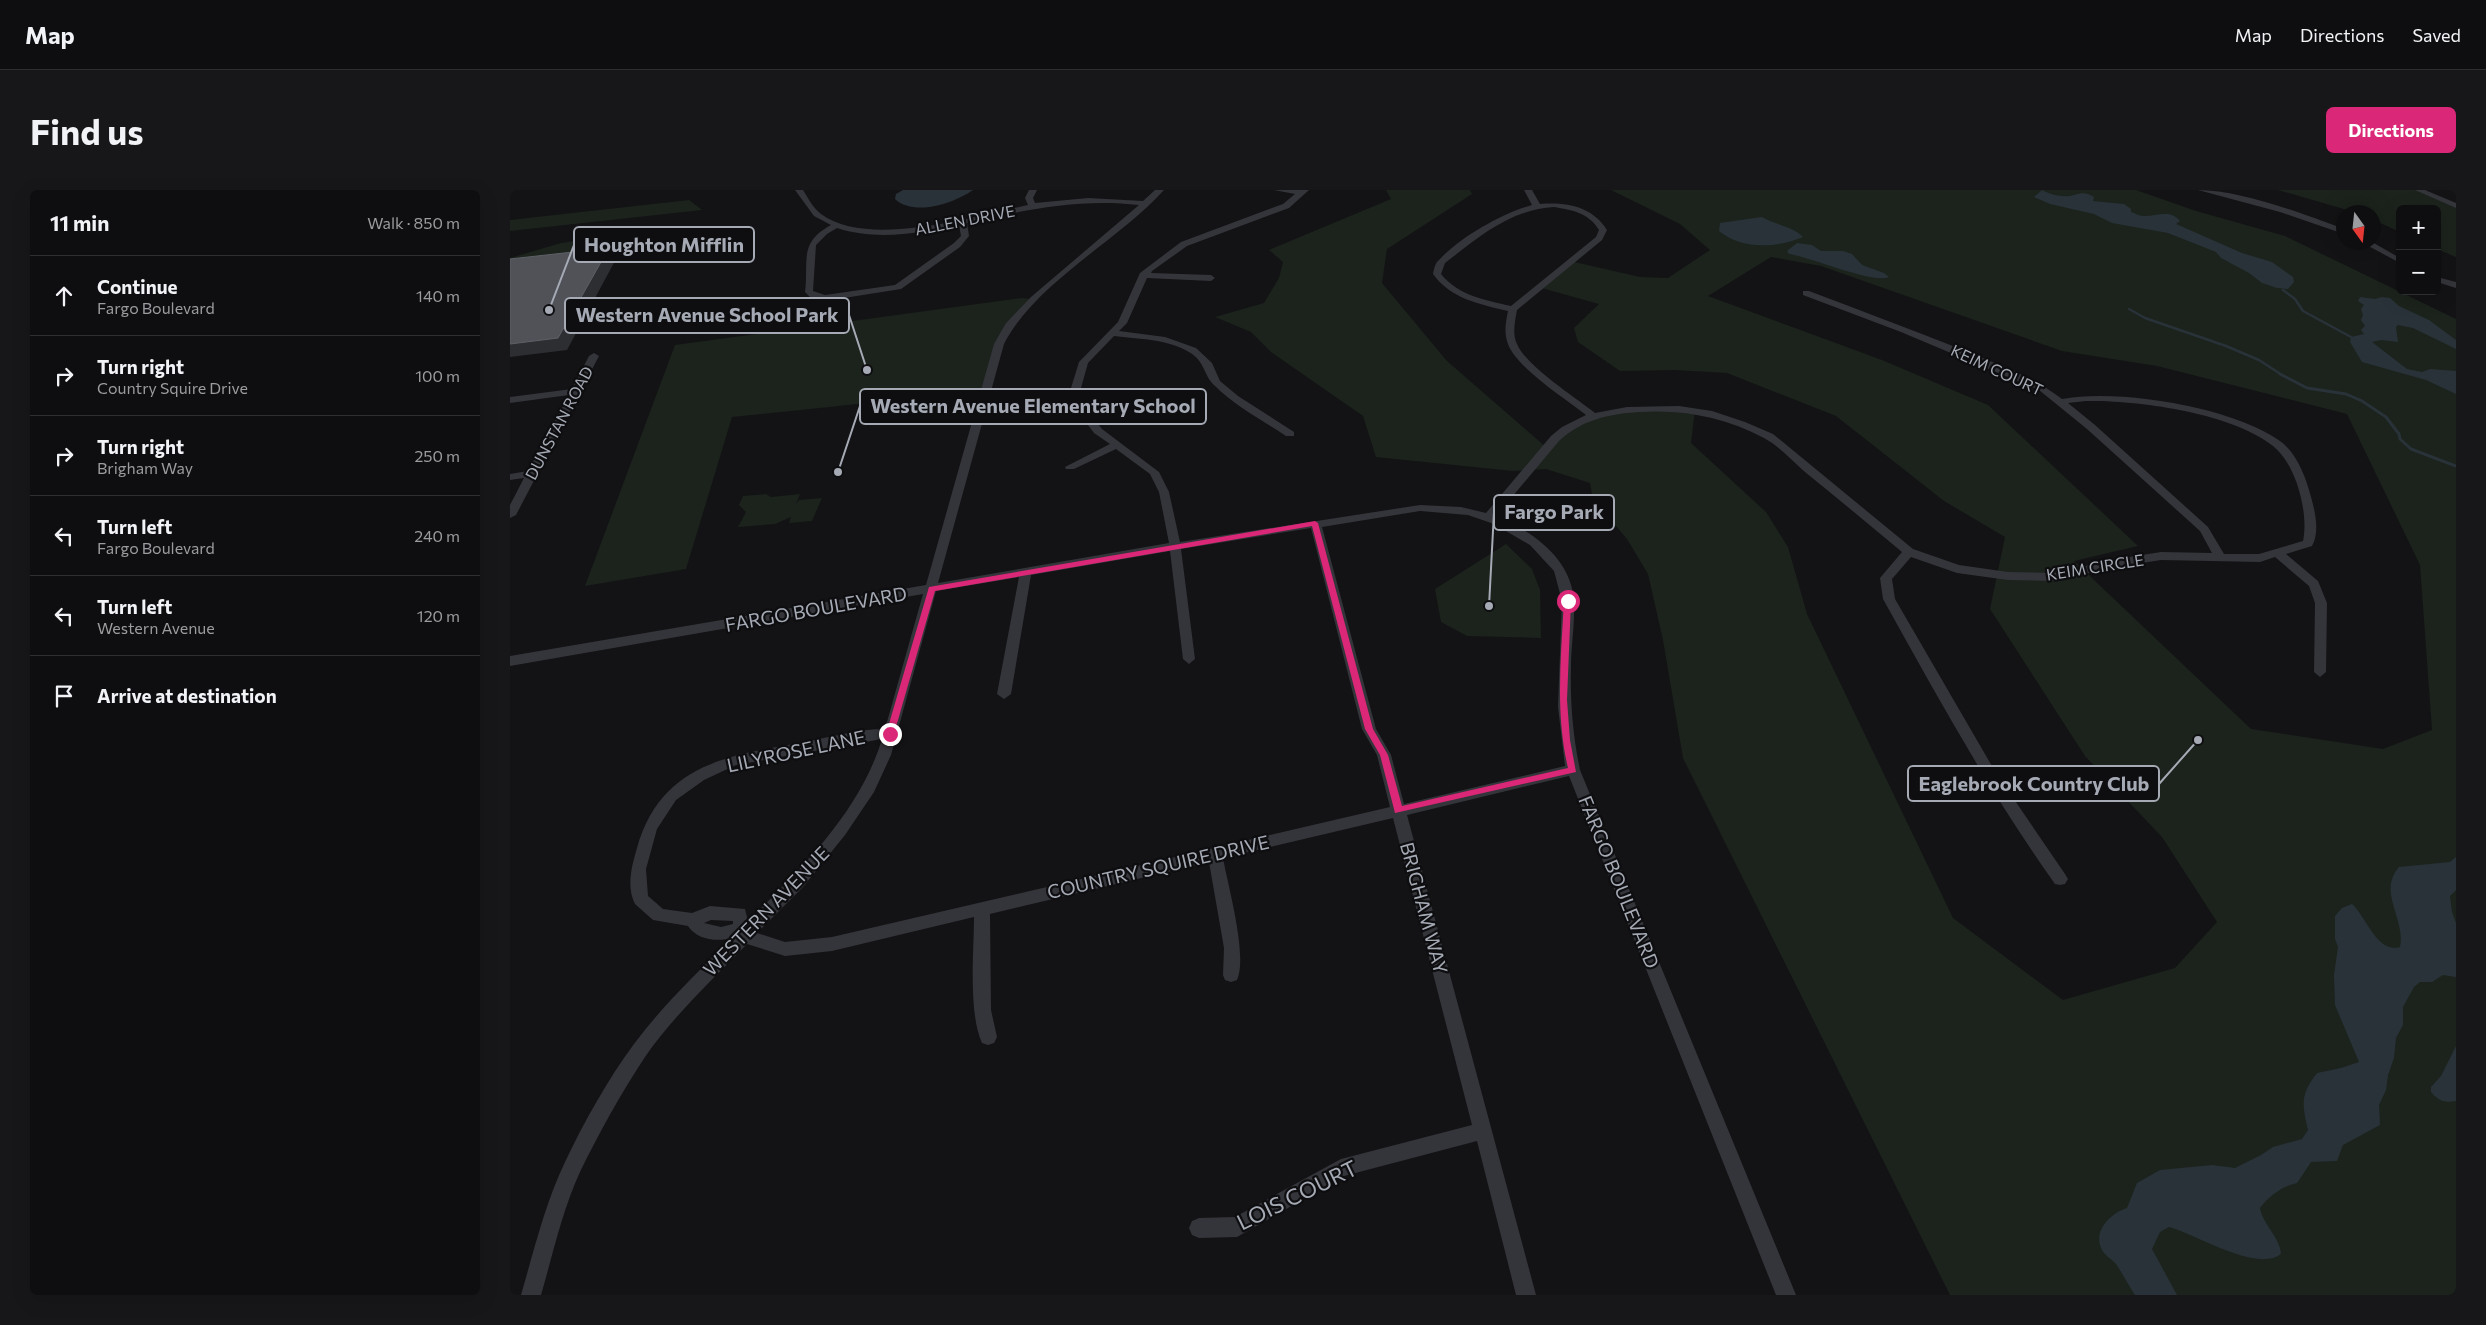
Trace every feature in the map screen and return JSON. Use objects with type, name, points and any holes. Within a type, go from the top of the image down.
[{"type":"street","name":"ALLEN DRIVE","points":[[799,190],[819,216],[837,225],[878,231],[910,231],[963,223],[1032,206],[1092,200],[1146,203]]},
{"type":"street","points":[[1032,206],[1030,198],[1033,190]]},
{"type":"street","name":"WESTERN AVENUE","points":[[531,1295],[557,1206],[572,1168],[609,1099],[640,1050],[681,1000],[798,882],[840,832],[867,792],[884,755],[999,344],[1005,333],[1034,299],[1160,190]]},
{"type":"street","points":[[1278,190],[1304,192]]},
{"type":"street","points":[[1528,190],[1537,206]]},
{"type":"street","points":[[2202,190],[2283,210],[2336,229]]},
{"type":"street","points":[[2419,190],[2456,206]]},
{"type":"street","points":[[1188,659],[1175,546],[1164,492],[1154,472],[1098,431],[1084,413],[1076,388],[1084,362],[1122,323],[1143,275],[1159,260],[1184,244],[1286,206],[1304,192]]},
{"type":"street","points":[[1512,309],[1458,294],[1445,286],[1437,274],[1442,262],[1518,209],[1561,205],[1584,211],[1598,220],[1603,230],[1599,238],[1512,309],[1509,331],[1512,346],[1524,360],[1594,417]]},
{"type":"street","points":[[837,225],[821,232],[812,241],[809,250],[812,278],[809,292],[814,296],[825,298],[898,287],[957,245],[965,236],[963,223]]},
{"type":"street","points":[[2380,250],[2396,259]]},
{"type":"street","points":[[1143,275],[1211,278]]},
{"type":"street","points":[[2441,280],[2456,285]]},
{"type":"street","name":"KEIM COURT","points":[[1806,294],[1904,330],[2042,388],[2091,427],[2204,530],[2221,558]]},
{"type":"street","points":[[1111,333],[1165,340],[1193,350],[1210,365],[1216,382],[1235,398],[1290,434]]},
{"type":"street","name":"DUNSTAN ROAD","points":[[510,516],[594,356]]},
{"type":"street","points":[[510,400],[576,391]]},
{"type":"street","name":"KEIM CIRCLE","points":[[1488,518],[1550,443],[1568,428],[1594,417],[1635,410],[1695,410],[1769,436],[1836,494],[1910,552],[1957,569],[2018,576],[2056,576],[2110,564],[2161,556],[2260,558],[2308,544],[2312,529],[2308,504],[2293,461],[2277,444],[2234,422],[2166,405],[2122,399],[2088,398],[2060,402]]},
{"type":"street","points":[[1070,467],[1118,445]]},
{"type":"street","points":[[510,476],[533,473]]},
{"type":"street","name":"FARGO BOULEVARD","points":[[510,661],[1175,546],[1420,508],[1452,509],[1488,518],[1527,537],[1545,552],[1559,569],[1565,585],[1568,601],[1563,700],[1566,740],[1573,770],[1786,1295]]},
{"type":"street","name":"BRIGHAM WAY","points":[[1315,523],[1369,729],[1384,755],[1526,1295]]},
{"type":"street","points":[[1910,552],[1886,578],[1889,599],[1985,770],[2026,833],[2060,879]]},
{"type":"street","points":[[2279,554],[2314,584],[2319,597],[2321,603],[2320,672]]},
{"type":"street","points":[[1004,694],[1026,572]]},
{"type":"street","name":"LILYROSE LANE","points":[[693,920],[659,916],[640,899],[638,869],[650,827],[671,796],[699,776],[733,760],[877,734],[890,734]]},
{"type":"street","name":"COUNTRY SQUIRE DRIVE","points":[[743,936],[785,949],[832,944],[982,907],[1573,770]]},
{"type":"street","points":[[1215,854],[1232,948],[1231,976]]},
{"type":"street","points":[[982,907],[983,1010],[988,1037]]},
{"type":"street","name":"LOIS COURT","points":[[1199,1228],[1237,1227],[1341,1168],[1482,1131]]},
{"type":"shaded area","points":[[903,190],[973,190],[945,203],[934,206],[913,207],[895,199],[896,194]]},
{"type":"shaded area","points":[[1386,190],[1470,190],[1472,194],[1387,249],[1382,283],[1447,361],[1546,447],[1594,417],[1635,409],[1695,410],[1691,443],[1766,512],[1788,547],[1807,614],[1953,918],[2063,1000],[2175,968],[2217,922],[2162,837],[2085,756],[1990,609],[2005,537],[1944,501],[1836,416],[1727,373],[1675,370],[1620,371],[1578,342],[1574,328],[1599,304],[1538,287],[1570,261],[1640,277],[1668,278],[1710,250],[1680,224],[1611,190],[2136,190],[2196,211],[2285,236],[2396,290],[2396,295],[2407,295],[2456,319],[2456,1295],[1950,1295],[1683,758],[1663,640],[1648,574],[1627,539],[1593,499],[1590,483],[1546,469],[1513,471],[1376,457],[1363,416],[1271,352],[1251,332],[1215,317],[1264,303],[1279,278],[1283,262],[1269,250],[1391,199]],"holes":[[[1771,257],[1821,266],[2062,351],[2157,366],[2347,414],[2420,565],[2432,730],[2383,749],[2251,729],[2074,561],[2138,546],[1988,405],[1882,360],[1708,296]]]},
{"type":"shaded area","points":[[2042,190],[2062,196],[2086,194],[2094,197],[2093,201],[2124,204],[2131,209],[2131,212],[2142,216],[2172,215],[2180,221],[2176,224],[2242,253],[2272,262],[2293,277],[2294,282],[2288,289],[2262,283],[2249,273],[2221,258],[2216,252],[2168,233],[2112,223],[2094,214],[2050,204],[2034,197]]},
{"type":"shaded area","points":[[2278,190],[2419,190],[2456,206],[2456,257],[2441,251],[2441,205],[2396,205],[2396,230],[2381,223],[2381,205],[2336,205],[2336,207]]},
{"type":"shaded area","points":[[689,200],[702,210],[510,231],[510,220]]},
{"type":"shaded area","points":[[1762,217],[1794,230],[1803,237],[1793,241],[1760,245],[1738,242],[1719,231],[1720,223]]},
{"type":"shaded area","points":[[681,226],[701,248],[510,269],[510,258],[561,243]]},
{"type":"shaded area","points":[[1797,243],[1812,245],[1821,251],[1843,251],[1852,254],[1862,265],[1884,273],[1889,277],[1869,277],[1789,254],[1787,251]]},
{"type":"shaded area","points":[[2360,297],[2390,298],[2399,306],[2429,320],[2456,340],[2456,349],[2413,328],[2398,325],[2396,327],[2398,342],[2381,340],[2372,342],[2407,369],[2422,372],[2430,369],[2456,371],[2456,394],[2426,380],[2362,362],[2350,342],[2351,337],[2364,334],[2361,330],[2365,326],[2361,320],[2363,315],[2361,309],[2364,305],[2358,301]]},
{"type":"shaded area","points":[[1022,298],[1030,299],[1006,323],[982,391],[732,417],[686,569],[585,586],[675,345]]},
{"type":"shaded area","points":[[766,494],[771,497],[800,494],[796,504],[799,500],[822,498],[812,521],[789,523],[791,517],[775,524],[738,527],[746,512],[739,505],[743,496]]},
{"type":"shaded area","points":[[1506,544],[1532,569],[1540,590],[1541,638],[1467,636],[1441,622],[1435,589]]},
{"type":"shaded area","points":[[2456,857],[2456,890],[2450,896],[2452,912],[2456,923],[2456,977],[2443,975],[2432,982],[2420,982],[2414,987],[2403,1007],[2403,1025],[2396,1038],[2394,1058],[2388,1075],[2386,1090],[2379,1105],[2380,1125],[2343,1145],[2337,1161],[2311,1162],[2297,1183],[2277,1192],[2260,1208],[2264,1220],[2278,1242],[2281,1254],[2270,1259],[2242,1256],[2169,1227],[2160,1232],[2152,1249],[2177,1295],[2135,1295],[2116,1264],[2102,1250],[2099,1236],[2109,1218],[2127,1208],[2137,1183],[2160,1170],[2212,1165],[2235,1168],[2273,1147],[2302,1139],[2308,1130],[2304,1113],[2304,1100],[2311,1081],[2317,1073],[2359,1062],[2335,1005],[2334,975],[2338,947],[2335,939],[2335,916],[2342,908],[2352,904],[2378,940],[2392,948],[2400,947],[2401,937],[2391,896],[2393,876],[2399,867],[2450,862]]},
{"type":"shaded area","points":[[2456,1046],[2456,1101],[2448,1102],[2434,1095],[2431,1092],[2431,1087],[2441,1076]]},
{"type":"building","points":[[609,248],[558,338],[510,344],[510,259]]},
{"type":"waterway","points":[[2283,290],[2295,299],[2303,311],[2351,337]]},
{"type":"waterway","points":[[2129,309],[2145,318],[2226,346],[2259,360],[2282,375]]},
{"type":"waterway","points":[[2280,374],[2307,388],[2346,394],[2362,401],[2386,417],[2399,434],[2400,439],[2411,449],[2456,466]]},
{"type":"place","name":"Houghton Mifflin","points":[[549,310]]},
{"type":"place","name":"Western Avenue School Park","points":[[867,370]]},
{"type":"place","name":"Western Avenue Elementary School","points":[[838,472]]},
{"type":"place","name":"Fargo Park","points":[[1489,606]]},
{"type":"place","name":"Eaglebrook Country Club","points":[[2198,740]]},
{"type":"route","points":[[890,734],[932,589],[1315,523],[1369,729],[1384,755],[1398,811],[1573,770],[1566,740],[1563,700],[1568,601]]}]
